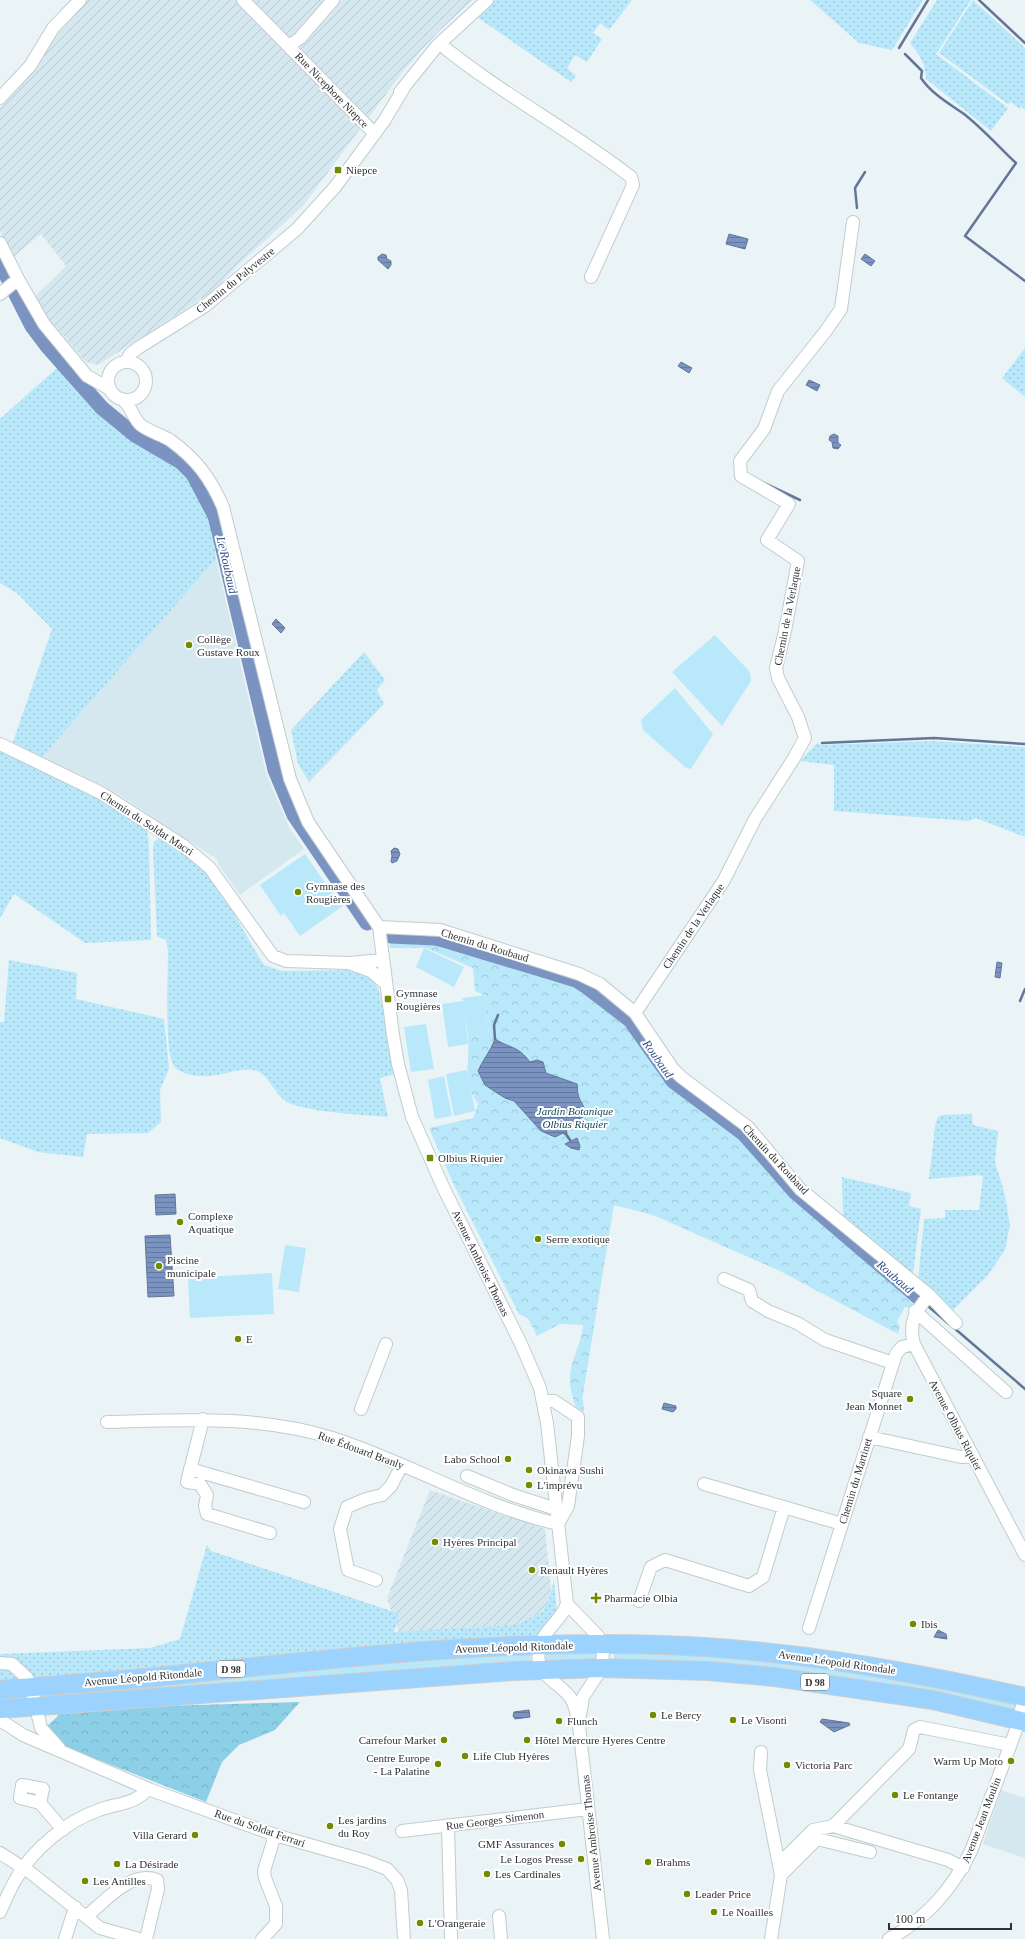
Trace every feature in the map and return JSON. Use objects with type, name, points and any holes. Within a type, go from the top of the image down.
[{"type":"highway","name":"Avenue Léopold Ritondale","points":[[0,1690],[151,1678],[454,1649],[602,1644],[712,1648],[812,1657],[933,1676],[1025,1696]]},
{"type":"highway","name":"Avenue Léopold Ritondale","points":[[0,1709],[541,1669],[602,1668],[708,1671],[775,1677],[933,1700],[1022,1721]]},
{"type":"street","points":[[0,98],[30,66],[53,28],[80,0]]},
{"type":"street","name":"Rue Nicephore Niepce","points":[[243,0],[372,131]]},
{"type":"street","name":"Rue Nicephore Niepce","points":[[289,46],[300,38],[333,0]]},
{"type":"street","name":"Chemin du Palyvestre","points":[[126,362],[133,351],[218,296],[297,229],[310,215],[338,170],[372,131],[405,86],[440,44],[487,0]]},
{"type":"street","points":[[440,44],[482,75],[599,152],[631,177],[633,185],[591,277]]},
{"type":"street","name":"Chemin de la Verlaque","points":[[635,1013],[723,882],[755,819],[805,738],[798,717],[778,678],[776,668],[785,632],[798,561],[767,540],[789,504],[741,476],[740,461],[764,429],[778,390],[825,332],[841,309],[853,222]]},
{"type":"street","points":[[0,243],[16,281],[44,324],[88,376],[110,389]]},
{"type":"street","points":[[2,292],[16,281]]},
{"type":"street","name":"Chemin du Palyvestre","points":[[142,368],[141,356],[143,350],[155,338]]},
{"type":"street","points":[[157,433],[142,426],[130,406],[122,399],[114,395],[110,389],[108,379],[113,369],[117,365],[126,362],[134,363],[142,368],[147,382],[138,405],[141,418],[157,433],[188,454],[204,471],[215,488],[223,507],[229,528],[290,779],[308,822],[379,927]]},
{"type":"street","points":[[78,365],[95,374],[113,369]]},
{"type":"street","points":[[122,399],[132,400],[142,393]]},
{"type":"street","name":"Chemin du Soldat Macri","points":[[0,744],[103,794],[157,827],[197,856],[210,868],[263,943],[277,958],[286,961],[384,963]]},
{"type":"street","name":"Chemin du Roubaud","points":[[379,927],[440,930],[579,974],[600,984],[635,1013],[673,1068],[681,1077],[748,1127],[800,1189],[929,1295],[956,1323]]},
{"type":"street","name":"Avenue Ambroise Thomas","points":[[379,927],[398,1064],[412,1117],[444,1189],[535,1374],[543,1401],[547,1423],[567,1604]]},
{"type":"street","name":"Chemin du Soldat Macri","points":[[349,963],[371,971],[386,984]]},
{"type":"street","points":[[371,971],[384,963]]},
{"type":"street","points":[[724,1279],[749,1290],[752,1301],[768,1311],[796,1323],[825,1340],[893,1363]]},
{"type":"street","name":"Avenue Olbius Riquier","points":[[929,1295],[916,1311],[912,1331],[914,1344],[1025,1555]]},
{"type":"street","points":[[916,1311],[1006,1392]]},
{"type":"street","points":[[361,1409],[386,1344]]},
{"type":"street","name":"Chemin du Martinet","points":[[809,1628],[896,1354],[902,1347],[914,1344]]},
{"type":"street","points":[[543,1401],[554,1401],[578,1417],[578,1436],[568,1506],[558,1524]]},
{"type":"street","points":[[203,1419],[187,1482],[200,1484],[208,1495],[205,1506],[207,1514],[270,1533]]},
{"type":"street","name":"Rue Édouard Branly","points":[[107,1422],[203,1419],[282,1426],[332,1437],[506,1508],[558,1524]]},
{"type":"street","points":[[869,1437],[961,1457],[972,1456]]},
{"type":"street","points":[[376,1580],[348,1570],[340,1529],[347,1507],[366,1499],[382,1495],[391,1486],[402,1465]]},
{"type":"street","points":[[190,1469],[304,1502]]},
{"type":"street","points":[[467,1476],[513,1495],[556,1509]]},
{"type":"street","points":[[704,1484],[842,1524]]},
{"type":"street","points":[[639,1601],[650,1567],[665,1560],[750,1586],[762,1577],[784,1507]]},
{"type":"street","points":[[541,1669],[540,1646],[543,1639],[559,1619],[567,1604],[598,1636],[602,1644],[602,1668]]},
{"type":"street","points":[[0,1663],[12,1664],[27,1678],[31,1687]]},
{"type":"street","name":"Avenue Ambroise Thomas","points":[[602,1668],[583,1697],[580,1705],[579,1726],[603,1939]]},
{"type":"street","name":"Avenue Ambroise Thomas","points":[[541,1669],[544,1674],[564,1690],[571,1698],[579,1726]]},
{"type":"street","name":"Rue du Soldat Ferrari","points":[[31,1687],[41,1728],[66,1754]]},
{"type":"street","name":"Avenue Jean Moulin","points":[[889,1939],[911,1925],[941,1900],[963,1868],[974,1845],[1010,1745],[1022,1721],[1025,1696]]},
{"type":"street","name":"Rue du Soldat Ferrari","points":[[0,1720],[22,1735],[148,1789],[275,1835],[366,1861],[387,1869],[397,1880],[401,1890],[404,1939]]},
{"type":"street","points":[[833,1826],[910,1749],[914,1730],[920,1727],[1010,1745]]},
{"type":"street","points":[[761,1752],[760,1770],[780,1869],[771,1939]]},
{"type":"street","points":[[119,1804],[125,1797],[131,1781]]},
{"type":"street","points":[[0,1912],[23,1868],[37,1852],[63,1830],[98,1810],[138,1799],[148,1789]]},
{"type":"street","points":[[40,1803],[63,1830]]},
{"type":"street","name":"Rue Georges Simenon","points":[[402,1831],[588,1809]]},
{"type":"street","points":[[448,1825],[451,1939]]},
{"type":"street","points":[[780,1869],[813,1830],[825,1826],[833,1826],[948,1860],[963,1868]]},
{"type":"street","points":[[262,1939],[276,1924],[276,1906],[265,1878],[264,1871],[275,1835]]},
{"type":"street","points":[[780,1869],[817,1839],[870,1852]]},
{"type":"street","points":[[0,1853],[23,1868],[87,1916],[100,1928],[139,1939]]},
{"type":"street","points":[[87,1916],[118,1889],[131,1882],[150,1877],[157,1880],[158,1889],[146,1939]]},
{"type":"street","points":[[65,1939],[75,1907]]},
{"type":"street","points":[[499,1916],[501,1939]]},
{"type":"shaded area","points":[[86,0],[473,0],[437,33],[404,70],[303,206],[239,264],[212,292],[98,365],[86,362],[32,299],[66,266],[41,234],[11,259],[0,231],[0,107],[29,74],[71,14]]},
{"type":"shaded area","points":[[729,234],[748,239],[745,249],[726,244]]},
{"type":"shaded area","points":[[382,254],[386,255],[387,259],[391,261],[391,265],[388,269],[378,260],[378,257]]},
{"type":"shaded area","points":[[865,254],[875,261],[871,266],[861,259]]},
{"type":"shaded area","points":[[681,362],[692,368],[689,373],[678,366]]},
{"type":"shaded area","points":[[809,380],[820,385],[817,391],[806,385]]},
{"type":"shaded area","points":[[834,434],[838,436],[838,443],[841,445],[838,449],[833,448],[832,442],[829,440],[830,436]]},
{"type":"shaded area","name":"Collège Gustave Roux","points":[[216,559],[266,773],[289,827],[304,849],[240,895],[218,864],[218,860],[115,792],[42,757]]},
{"type":"shaded area","points":[[276,619],[285,628],[281,633],[272,624]]},
{"type":"shaded area","points":[[394,848],[398,849],[400,854],[397,861],[392,863],[391,851]]},
{"type":"shaded area","points":[[997,962],[1002,963],[1000,978],[995,977]]},
{"type":"shaded area","points":[[495,1039],[517,1050],[530,1062],[537,1060],[543,1062],[546,1073],[577,1084],[579,1097],[584,1107],[584,1113],[583,1117],[572,1122],[566,1129],[567,1133],[565,1135],[563,1133],[555,1137],[541,1131],[514,1101],[505,1098],[485,1085],[478,1071]]},
{"type":"shaded area","points":[[577,1138],[580,1146],[579,1150],[571,1148],[565,1144]]},
{"type":"shaded area","points":[[175,1194],[176,1214],[156,1215],[155,1195]]},
{"type":"shaded area","name":"Piscine municipale","points":[[170,1235],[174,1296],[148,1297],[145,1236]]},
{"type":"shaded area","points":[[664,1403],[676,1406],[676,1409],[673,1412],[662,1409]]},
{"type":"shaded area","points":[[430,1490],[545,1529],[552,1600],[541,1612],[519,1626],[399,1633],[387,1598]]},
{"type":"shaded area","points":[[938,1630],[946,1634],[947,1639],[934,1637]]},
{"type":"shaded area","points":[[529,1710],[530,1717],[515,1719],[513,1716],[514,1712]]},
{"type":"shaded area","points":[[822,1719],[849,1723],[850,1725],[834,1732],[820,1722]]},
{"type":"shaded area","points":[[1001,1790],[1025,1798],[1025,1858],[983,1844]]},
{"type":"green space","points":[[495,0],[632,0],[609,30],[600,23],[593,33],[602,39],[587,62],[575,55],[567,68],[576,76],[571,82],[477,17]]},
{"type":"green space","points":[[810,0],[923,0],[892,50],[859,43]]},
{"type":"green space","points":[[937,0],[971,0],[936,54],[1008,108],[991,131],[926,79],[925,69],[921,60],[910,43]]},
{"type":"green space","points":[[973,0],[1025,48],[1025,110],[1021,107],[1020,109],[1011,102],[1008,104],[939,53]]},
{"type":"green space","points":[[1025,348],[1025,397],[1002,378]]},
{"type":"green space","points":[[57,368],[102,415],[176,463],[188,476],[211,518],[216,559],[42,757],[13,742],[52,629],[18,594],[0,583],[0,419]]},
{"type":"green space","points":[[715,635],[750,672],[751,681],[722,726],[672,672]]},
{"type":"green space","points":[[364,652],[385,680],[377,690],[384,704],[309,782],[298,764],[291,730]]},
{"type":"green space","points":[[675,688],[713,734],[691,769],[685,767],[643,730],[641,720]]},
{"type":"green space","points":[[933,741],[1025,747],[1025,837],[976,818],[969,821],[834,811],[834,765],[800,761],[817,743],[821,745]]},
{"type":"green space","points":[[0,750],[98,797],[147,829],[149,842],[151,940],[85,943],[14,894],[0,918]]},
{"type":"green space","points":[[160,837],[189,856],[208,875],[226,899],[264,965],[282,971],[355,970],[366,975],[375,983],[379,990],[395,1074],[380,1078],[388,1117],[318,1110],[292,1104],[280,1097],[268,1080],[257,1071],[239,1070],[214,1076],[199,1076],[181,1072],[174,1066],[171,1058],[168,1029],[168,951],[166,940],[157,936],[153,849],[154,842]]},
{"type":"green space","name":"Gymnase des Rougières","points":[[305,854],[337,900],[339,899],[343,906],[300,936],[284,913],[281,916],[260,885]]},
{"type":"green space","name":"Jardin Botanique Olbius Riquier","points":[[389,940],[441,944],[578,988],[625,1023],[637,1036],[666,1080],[679,1093],[741,1138],[792,1197],[918,1303],[912,1308],[905,1307],[897,1322],[900,1326],[898,1334],[780,1271],[653,1215],[614,1205],[582,1400],[584,1412],[576,1408],[571,1387],[570,1373],[583,1325],[560,1324],[537,1336],[528,1318],[519,1314],[452,1181],[429,1128],[473,1118],[478,1104],[473,1096],[468,1079],[468,1037],[489,1034],[484,995],[475,991],[473,968],[426,948],[390,948]]},
{"type":"green space","points":[[424,948],[464,967],[454,987],[416,967]]},
{"type":"green space","points":[[9,960],[77,973],[76,999],[164,1019],[169,1068],[160,1090],[161,1122],[148,1133],[87,1134],[83,1157],[38,1152],[0,1138],[0,1022],[4,1022]]},
{"type":"green space","points":[[484,995],[489,1034],[468,1037],[464,1011],[468,1044],[448,1047],[442,1004],[463,1001],[462,998]]},
{"type":"green space","points":[[426,1024],[434,1069],[411,1072],[404,1027]]},
{"type":"green space","points":[[467,1070],[475,1111],[454,1116],[446,1074]]},
{"type":"green space","points":[[444,1076],[452,1116],[435,1119],[428,1080]]},
{"type":"green space","points":[[972,1114],[973,1125],[998,1131],[995,1162],[1004,1191],[1010,1225],[1005,1250],[988,1275],[950,1313],[931,1289],[918,1281],[924,1219],[945,1218],[945,1210],[979,1210],[983,1177],[980,1175],[929,1179],[935,1126],[938,1117],[942,1115]]},
{"type":"green space","points":[[842,1177],[911,1193],[909,1206],[921,1209],[913,1275],[843,1218]]},
{"type":"green space","points":[[285,1245],[306,1248],[299,1292],[278,1289]]},
{"type":"green space","points":[[272,1273],[274,1314],[190,1318],[188,1278]]},
{"type":"green space","points":[[207,1545],[211,1551],[397,1613],[399,1616],[394,1632],[517,1625],[543,1611],[549,1600],[554,1580],[557,1614],[537,1637],[0,1685],[0,1654],[150,1648],[180,1639]]},
{"type":"green space","points":[[595,1652],[598,1654],[597,1660],[547,1662],[545,1657],[547,1654]]},
{"type":"green space","points":[[614,1652],[666,1652],[816,1664],[1020,1703],[1018,1713],[614,1662]]},
{"type":"green space","points":[[530,1653],[531,1663],[40,1701],[38,1691],[473,1656]]},
{"type":"green space","points":[[300,1702],[275,1730],[239,1745],[222,1762],[206,1802],[63,1746],[47,1726],[57,1717],[61,1709]]},
{"type":"waterway","points":[[899,48],[928,0]]},
{"type":"waterway","points":[[979,0],[1025,43]]},
{"type":"waterway","points":[[905,54],[922,71],[921,78],[930,89],[971,120],[1016,163],[965,236],[1025,281]]},
{"type":"waterway","points":[[857,208],[855,188],[865,172]]},
{"type":"waterway","name":"Le Roubaud","points":[[0,263],[32,326],[47,346],[102,408],[135,435],[181,462],[193,474],[215,516],[275,770],[294,815],[367,923]]},
{"type":"waterway","points":[[762,482],[800,500]]},
{"type":"waterway","points":[[822,743],[934,738],[1025,744]]},
{"type":"waterway","name":"Roubaud","points":[[391,936],[435,938],[447,941],[576,980],[587,987],[630,1020],[673,1081],[744,1134],[795,1192],[918,1297]]},
{"type":"waterway","points":[[1020,1001],[1025,989]]},
{"type":"waterway","points":[[495,1039],[494,1025],[498,1015]]},
{"type":"waterway","points":[[566,1134],[570,1140]]},
{"type":"waterway","name":"Roubaud","points":[[929,1307],[949,1324]]},
{"type":"waterway","name":"Roubaud","points":[[953,1327],[1025,1389]]},
{"type":"place","name":"Niepce","points":[[338,170]]},
{"type":"place","name":"Collège Gustave Roux","points":[[189,645]]},
{"type":"place","name":"Gymnase des Rougières","points":[[298,892]]},
{"type":"place","name":"Gymnase Rougières","points":[[388,999]]},
{"type":"place","name":"Olbius Riquier","points":[[430,1158]]},
{"type":"place","name":"Complexe Aquatique","points":[[180,1222]]},
{"type":"place","name":"Serre exotique","points":[[538,1239]]},
{"type":"place","name":"Piscine municipale","points":[[159,1266]]},
{"type":"place","name":"E","points":[[238,1339]]},
{"type":"place","name":"Square Jean Monnet","points":[[910,1399]]},
{"type":"place","name":"Labo School","points":[[508,1459]]},
{"type":"place","name":"Okinawa Sushi","points":[[529,1470]]},
{"type":"place","name":"L'imprévu","points":[[529,1485]]},
{"type":"place","name":"Hyères Principal","points":[[435,1542]]},
{"type":"place","name":"Renault Hyères","points":[[532,1570]]},
{"type":"place","name":"Pharmacie Olbia","points":[[596,1598]]},
{"type":"place","name":"Ibis","points":[[913,1624]]},
{"type":"place","name":"Le Bercy","points":[[653,1715]]},
{"type":"place","name":"Le Visonti","points":[[733,1720]]},
{"type":"place","name":"Flunch","points":[[559,1721]]},
{"type":"place","name":"Carrefour Market","points":[[444,1740]]},
{"type":"place","name":"Hôtel Mercure Hyeres Centre","points":[[527,1740]]},
{"type":"place","name":"Life Club Hyères","points":[[465,1756]]},
{"type":"place","name":"Warm Up Moto","points":[[1011,1761]]},
{"type":"place","name":"Centre Europe - La Palatine","points":[[438,1764]]},
{"type":"place","name":"Victoria Parc","points":[[787,1765]]},
{"type":"place","name":"Le Fontange","points":[[895,1795]]},
{"type":"place","name":"Les jardins du Roy","points":[[330,1826]]},
{"type":"place","name":"Villa Gerard","points":[[195,1835]]},
{"type":"place","name":"GMF Assurances","points":[[562,1844]]},
{"type":"place","name":"Le Logos Presse","points":[[581,1859]]},
{"type":"place","name":"Brahms","points":[[648,1862]]},
{"type":"place","name":"La Désirade","points":[[117,1864]]},
{"type":"place","name":"Les Cardinales","points":[[487,1874]]},
{"type":"place","name":"Les Antilles","points":[[85,1881]]},
{"type":"place","name":"Leader Price","points":[[687,1894]]},
{"type":"place","name":"Le Noailles","points":[[714,1912]]},
{"type":"place","name":"L'Orangeraie","points":[[420,1923]]}]
